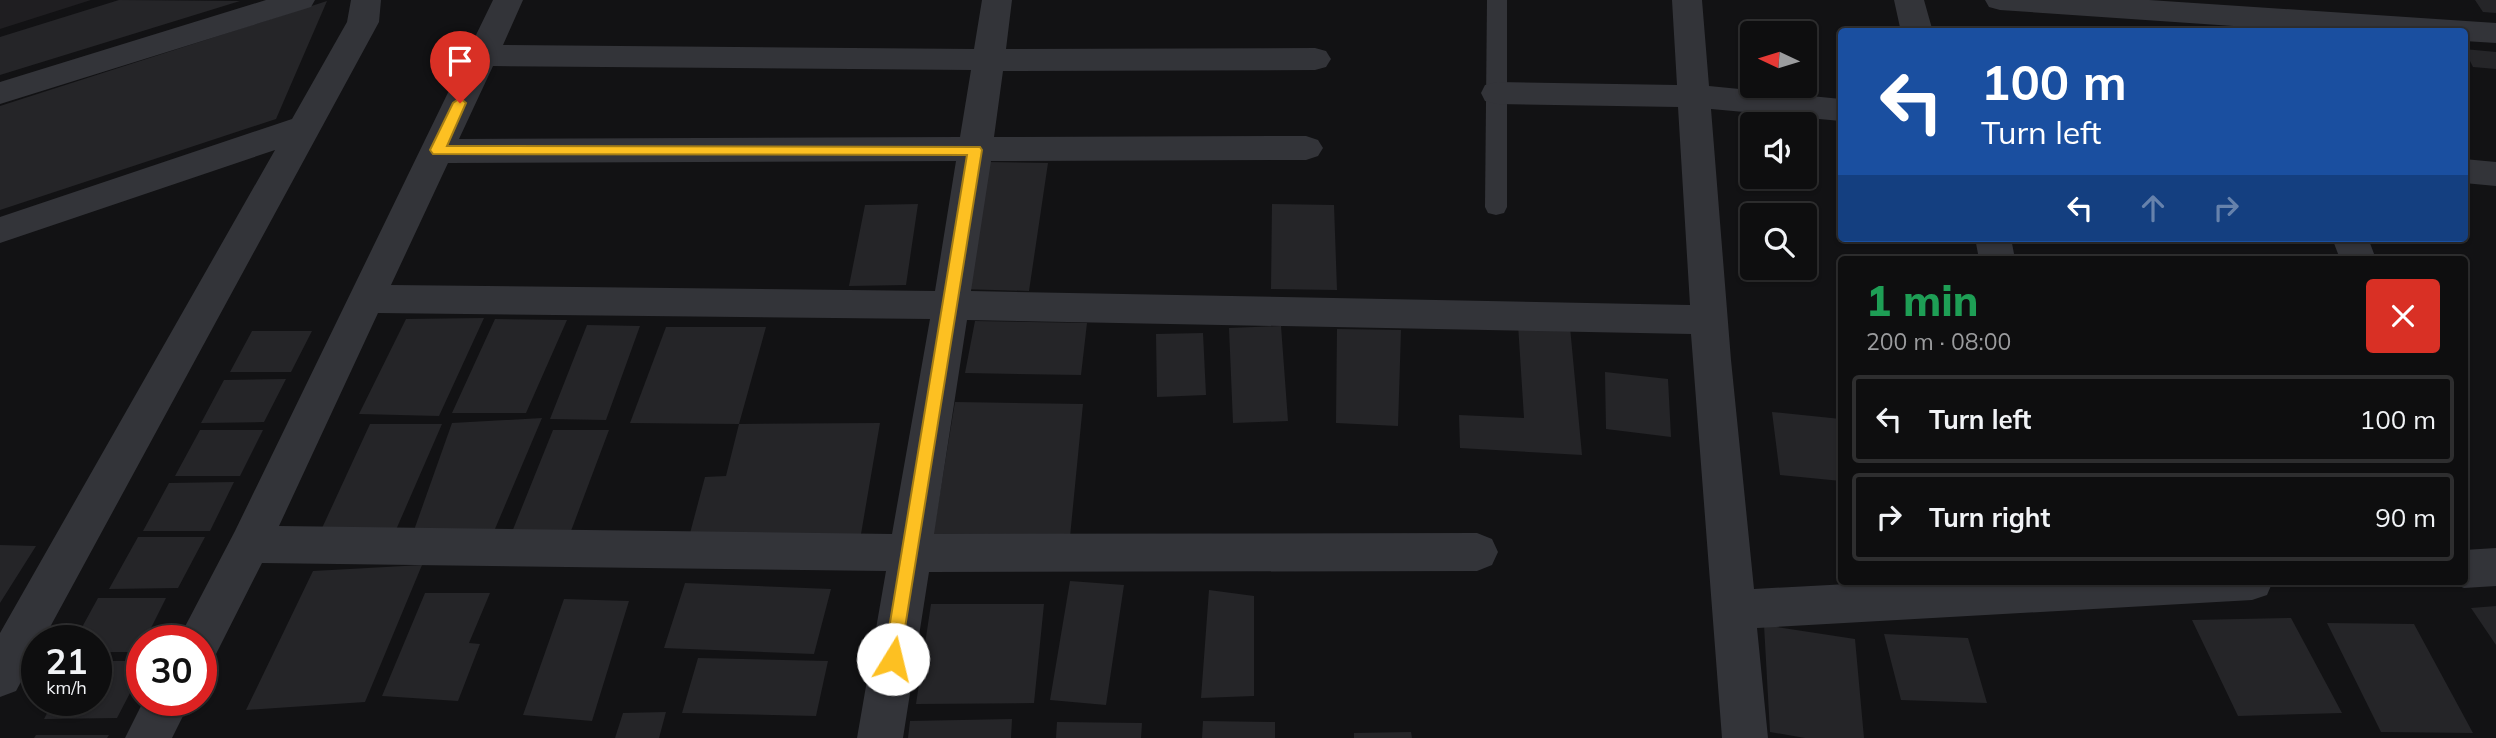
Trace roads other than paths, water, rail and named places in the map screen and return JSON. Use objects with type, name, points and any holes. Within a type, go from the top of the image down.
[{"type":"street","points":[[0,93],[300,0]]},
{"type":"street","points":[[0,676],[363,22],[366,0]]},
{"type":"street","points":[[208,625],[250,544],[368,299],[508,0]]},
{"type":"street","points":[[880,738],[997,0]]},
{"type":"street","points":[[1688,0],[1710,320],[1745,738]]},
{"type":"street","points":[[1909,0],[1916,28]]},
{"type":"street","points":[[2000,0],[2392,13],[2496,33]]},
{"type":"street","points":[[482,55],[988,60],[1315,59]]},
{"type":"street","points":[[1497,93],[1694,96],[1838,110]]},
{"type":"street","points":[[0,230],[305,127]]},
{"type":"street","points":[[438,150],[1307,148]]},
{"type":"street","points":[[2468,171],[2496,174]]},
{"type":"street","points":[[368,299],[950,305],[1710,320]]},
{"type":"street","points":[[250,544],[910,553],[1476,552]]},
{"type":"street","points":[[1734,610],[2105,585]]},
{"type":"street","points":[[148,738],[160,716]]},
{"type":"lane","points":[[1496,207],[1497,0]]}]
